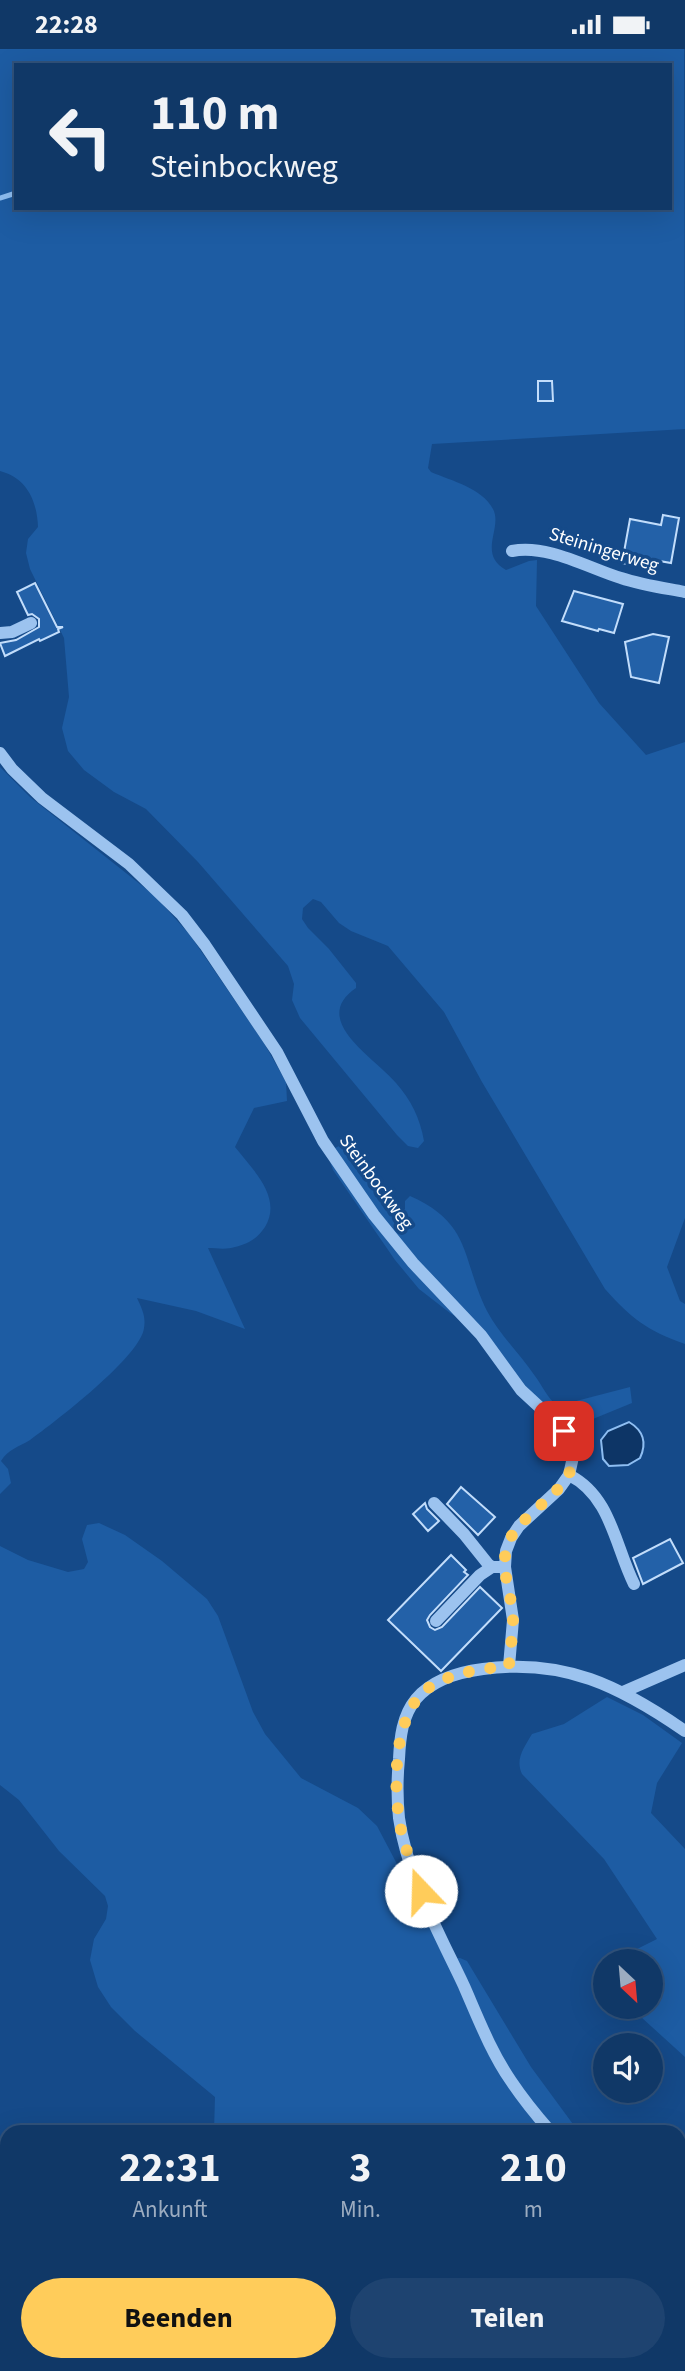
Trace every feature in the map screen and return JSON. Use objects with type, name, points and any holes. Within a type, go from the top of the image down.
[{"type":"street","name":"Steiningerweg","points":[[512,551],[536,550],[624,579],[685,592]]},
{"type":"street","points":[[0,633],[12,632],[31,623]]},
{"type":"street","name":"Steinbockweg","points":[[0,753],[25,783],[129,864],[187,922],[277,1052],[323,1142],[351,1185],[413,1263],[481,1335],[521,1390],[564,1431],[573,1453]]},
{"type":"street","points":[[436,1621],[480,1575],[498,1567],[513,1535],[559,1489],[569,1475],[579,1427]]},
{"type":"street","points":[[569,1475],[584,1484],[600,1502],[634,1584]]},
{"type":"street","points":[[433,1503],[498,1567],[512,1614],[509,1666]]},
{"type":"street","points":[[623,1692],[685,1665]]},
{"type":"street","points":[[545,2125],[510,2080],[421,1891],[405,1844],[398,1807],[400,1739],[406,1718],[416,1699],[431,1686],[475,1670],[509,1666],[574,1674],[623,1692],[685,1731]]},
{"type":"shaded area","points":[[0,49],[684,49],[685,429],[432,444],[428,468],[431,472],[474,490],[488,502],[495,516],[492,549],[498,564],[506,570],[537,560],[536,606],[599,703],[646,755],[685,742],[685,1218],[667,1267],[680,1301],[685,1304],[685,1344],[640,1323],[605,1289],[482,1082],[444,1012],[388,946],[351,931],[339,923],[321,902],[313,899],[303,908],[302,919],[308,928],[356,983],[356,988],[343,1000],[339,1013],[342,1025],[350,1038],[406,1096],[417,1117],[424,1141],[418,1148],[408,1146],[397,1135],[300,1018],[292,1000],[294,984],[288,966],[198,862],[146,809],[114,792],[84,770],[68,751],[62,728],[69,697],[64,638],[30,569],[26,553],[28,539],[38,527],[33,500],[24,485],[0,471]]},
{"type":"shaded area","points":[[0,767],[30,797],[155,896],[190,935],[264,1043],[286,1082],[287,1101],[254,1108],[235,1147],[257,1174],[268,1194],[270,1216],[265,1227],[255,1238],[244,1244],[228,1248],[208,1248],[245,1329],[196,1311],[137,1298],[144,1320],[139,1340],[95,1388],[42,1431],[4,1457],[1,1461],[8,1469],[11,1483],[0,1494]]},
{"type":"shaded area","points":[[339,1146],[348,1149],[392,1211],[399,1215],[405,1209],[405,1201],[410,1196],[445,1218],[462,1245],[487,1311],[557,1406],[630,1387],[632,1403],[571,1428],[561,1423],[526,1389],[471,1325],[419,1289],[395,1260],[333,1170],[329,1159],[333,1149]]},
{"type":"shaded area","points":[[629,1422],[638,1429],[643,1438],[640,1458],[628,1465],[609,1466],[603,1459],[601,1440],[608,1431]]},
{"type":"shaded area","points":[[99,1523],[125,1535],[162,1561],[207,1599],[218,1616],[253,1712],[265,1734],[301,1778],[358,1808],[377,1826],[447,1959],[460,1958],[467,1961],[531,2067],[574,2125],[214,2125],[215,2097],[135,2031],[111,2007],[98,1987],[90,1960],[94,1939],[106,1919],[108,1906],[105,1896],[59,1851],[19,1800],[0,1785],[0,1546],[28,1560],[68,1572],[84,1569],[88,1562],[82,1539],[87,1525]]},
{"type":"shaded area","points":[[607,1697],[643,1715],[682,1743],[657,1783],[651,1813],[685,1849],[685,2057],[663,2037],[663,2033],[659,2033],[643,2019],[663,2019],[663,1949],[637,1949],[657,1939],[604,1859],[520,1769],[521,1754],[532,1734],[564,1724]]},
{"type":"building","points":[[538,381],[552,381],[553,401],[538,401]]},
{"type":"building","points":[[663,515],[679,518],[671,563],[637,557],[636,566],[622,563],[630,519],[661,525]]},
{"type":"building","points":[[35,583],[57,627],[63,627],[58,629],[59,632],[5,656],[0,643],[16,640],[39,627],[39,619],[32,614],[28,615],[17,592]]},
{"type":"building","points":[[574,591],[623,604],[614,633],[562,621]]},
{"type":"building","points":[[653,634],[669,637],[659,683],[631,677],[625,642]]},
{"type":"building","points":[[461,1487],[495,1517],[478,1535],[447,1504]]},
{"type":"building","points":[[425,1503],[427,1509],[439,1521],[428,1531],[413,1514]]},
{"type":"building","points":[[670,1539],[683,1563],[643,1584],[633,1558]]},
{"type":"building","points":[[451,1555],[468,1575],[430,1615],[427,1620],[430,1627],[435,1630],[442,1627],[480,1587],[502,1608],[441,1671],[388,1620]]},
{"type":"waterway","points":[[0,198],[14,194]]},
{"type":"route","points":[[421,1891],[399,1818],[397,1780],[403,1725],[416,1699],[431,1686],[475,1670],[509,1666],[512,1614],[505,1574],[505,1556],[516,1531],[559,1489],[569,1475],[573,1453],[564,1431]]}]
